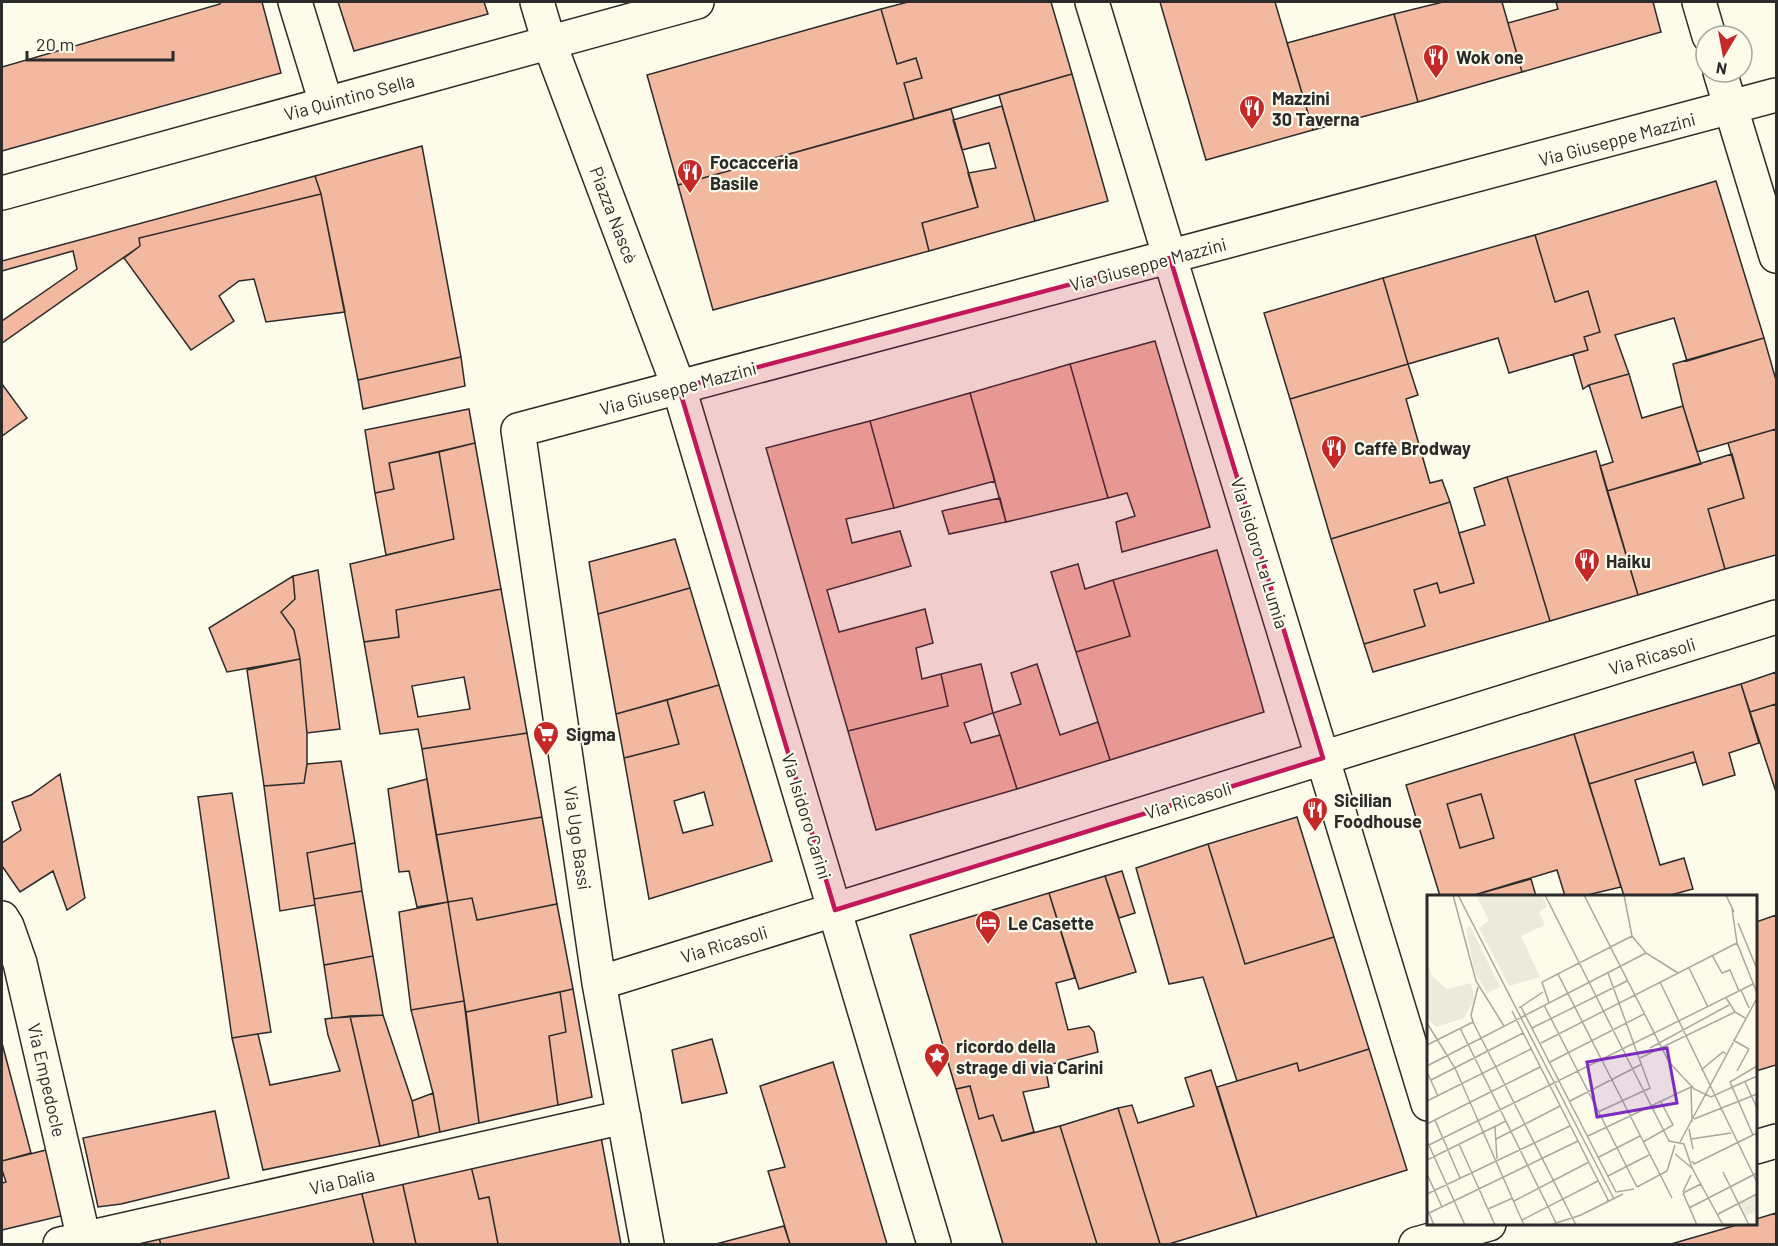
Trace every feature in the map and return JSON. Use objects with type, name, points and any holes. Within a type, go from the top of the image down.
[{"type":"street","points":[[295,2],[326,103]]},
{"type":"street","name":"Piazza Nascè","points":[[537,2],[549,42],[679,388]]},
{"type":"street","name":"Via Quintino Sella","points":[[2,193],[697,2]]},
{"type":"street","name":"Via Isidoro La Lumia","points":[[1092,2],[1427,1101]]},
{"type":"street","points":[[1699,2],[1705,24]]},
{"type":"street","points":[[1724,84],[1776,256]]},
{"type":"street","name":"Via Giuseppe Mazzini","points":[[518,430],[1776,95]]},
{"type":"street","name":"Via Isidoro Carini","points":[[679,388],[934,1245]]},
{"type":"street","name":"Via Ugo Bassi","points":[[518,430],[599,983],[647,1245]]},
{"type":"street","name":"Via Ricasoli","points":[[599,983],[1776,617]]},
{"type":"street","name":"Via Empedocle","points":[[2,918],[20,963],[76,1243]]},
{"type":"street","name":"Via Dalia","points":[[76,1243],[624,1117]]},
{"type":"street","points":[[1757,1146],[1776,1141]]},
{"type":"street","points":[[1416,1245],[1473,1230]]},
{"type":"highlighted area","points":[[1170,258],[1323,758],[835,910],[679,388]]},
{"type":"building","points":[[220,2],[262,2],[281,73],[2,151],[2,67],[220,4]]},
{"type":"building","points":[[338,2],[484,2],[488,14],[354,51]]},
{"type":"building","points":[[908,2],[1051,2],[1072,74],[914,119],[904,83],[922,78],[916,58],[897,64],[881,9]]},
{"type":"building","points":[[1160,2],[1275,2],[1313,130],[1206,160]]},
{"type":"building","points":[[1443,2],[1502,2],[1522,72],[1418,102],[1394,14]]},
{"type":"building","points":[[1556,2],[1653,2],[1661,32],[1522,72],[1508,23],[1558,9]]},
{"type":"building","points":[[881,9],[897,64],[916,58],[922,78],[904,83],[914,119],[678,185],[647,75]]},
{"type":"building","points":[[1394,14],[1418,102],[1313,130],[1287,43]]},
{"type":"building","points":[[1072,74],[1108,201],[1035,221],[999,95]]},
{"type":"building","points":[[1002,106],[1035,221],[929,251],[922,223],[978,207],[968,173],[996,168],[989,143],[962,150],[953,120]]},
{"type":"building","points":[[951,109],[978,207],[922,223],[929,251],[713,310],[678,185]]},
{"type":"building","points":[[422,146],[461,357],[358,380],[321,194],[315,176]]},
{"type":"building","points":[[315,176],[321,194],[139,238],[140,246],[2,343],[2,321],[77,269],[73,251],[2,271],[2,261]]},
{"type":"building","points":[[1716,181],[1764,338],[1687,361],[1674,318],[1615,335],[1629,374],[1589,385],[1583,389],[1573,354],[1588,350],[1584,337],[1600,332],[1588,291],[1555,302],[1535,235]]},
{"type":"building","points":[[321,194],[345,312],[266,322],[254,279],[239,281],[219,296],[234,321],[191,350],[124,258],[140,246],[139,238]]},
{"type":"building","points":[[1535,235],[1555,302],[1588,291],[1600,332],[1584,337],[1588,350],[1509,373],[1498,338],[1408,364],[1383,278]]},
{"type":"building","points":[[1383,278],[1408,364],[1290,399],[1264,313]]},
{"type":"building","points":[[1764,338],[1776,380],[1776,429],[1697,452],[1673,364]]},
{"type":"building","points":[[1155,341],[1210,527],[1122,552],[1116,522],[1135,516],[1127,493],[1108,498],[1070,364]]},
{"type":"building","points":[[461,357],[465,386],[363,409],[358,380]]},
{"type":"building","points":[[1070,364],[1108,498],[1006,522],[970,393]]},
{"type":"building","points":[[1408,364],[1418,395],[1406,399],[1430,483],[1442,480],[1450,502],[1331,539],[1290,399]]},
{"type":"building","points":[[1629,374],[1642,418],[1683,406],[1701,464],[1607,491],[1600,466],[1613,462],[1589,385]]},
{"type":"building","points":[[2,384],[27,418],[2,436]]},
{"type":"building","points":[[970,393],[995,481],[894,508],[870,421]]},
{"type":"building","points":[[469,409],[475,443],[389,463],[394,489],[375,493],[365,430]]},
{"type":"building","points":[[870,421],[894,508],[846,519],[852,543],[900,531],[911,566],[827,590],[839,632],[925,609],[933,643],[916,648],[922,679],[941,674],[948,706],[848,731],[766,448]]},
{"type":"building","points":[[1776,429],[1776,555],[1725,569],[1708,509],[1744,498],[1728,443]]},
{"type":"building","points":[[475,443],[501,589],[396,610],[399,637],[364,642],[350,564],[454,539],[439,452]]},
{"type":"building","points":[[1596,451],[1638,595],[1550,621],[1507,477]]},
{"type":"building","points":[[439,452],[454,539],[386,555],[375,493],[394,489],[389,463]]},
{"type":"building","points":[[1732,454],[1744,498],[1708,509],[1725,569],[1638,595],[1607,491]]},
{"type":"building","points":[[1507,477],[1550,621],[1373,672],[1364,644],[1425,626],[1414,590],[1437,583],[1440,593],[1474,583],[1459,533],[1485,525],[1474,488]]},
{"type":"building","points":[[1000,498],[1006,522],[949,534],[942,511]]},
{"type":"building","points":[[1450,502],[1474,583],[1440,593],[1437,583],[1414,590],[1425,626],[1364,644],[1331,539]]},
{"type":"building","points":[[675,539],[690,588],[598,614],[589,562]]},
{"type":"building","points":[[1217,550],[1264,712],[1110,760],[1076,652],[1130,636],[1113,580]]},
{"type":"building","points":[[1078,564],[1085,589],[1113,580],[1130,636],[1076,652],[1051,572]]},
{"type":"building","points":[[318,570],[340,729],[307,733],[300,659],[294,630],[281,612],[295,599],[293,576]]},
{"type":"building","points":[[293,576],[295,599],[281,612],[294,630],[300,659],[227,672],[209,628]]},
{"type":"building","points":[[690,588],[719,685],[616,714],[598,614]]},
{"type":"building","points":[[501,589],[527,733],[422,749],[418,729],[380,734],[364,642],[399,637],[396,610]],"holes":[[[464,677],[470,709],[418,717],[412,686]]]},
{"type":"building","points":[[300,659],[307,733],[307,764],[304,783],[264,786],[247,670]]},
{"type":"building","points":[[981,664],[993,713],[964,723],[971,743],[1000,735],[1017,789],[876,830],[848,731],[948,706],[941,674]]},
{"type":"building","points":[[1037,664],[1060,735],[1098,722],[1110,760],[1017,789],[993,713],[1021,704],[1011,673]]},
{"type":"building","points":[[1776,672],[1776,704],[1750,712],[1741,684]]},
{"type":"building","points":[[1741,684],[1759,743],[1729,753],[1735,775],[1703,785],[1693,752],[1589,784],[1574,734]]},
{"type":"building","points":[[719,685],[772,861],[649,899],[624,758],[679,744],[667,700]],"holes":[[[704,792],[713,825],[683,833],[674,801]]]},
{"type":"building","points":[[667,700],[679,744],[624,758],[616,714]]},
{"type":"building","points":[[1776,704],[1776,792],[1750,712]]},
{"type":"building","points":[[527,733],[542,817],[436,835],[422,749]]},
{"type":"building","points":[[1574,734],[1621,887],[1587,895],[1565,895],[1557,870],[1474,895],[1440,895],[1406,785]],"holes":[[[1481,794],[1494,838],[1460,848],[1447,804]]]},
{"type":"building","points":[[1693,752],[1696,762],[1635,780],[1660,865],[1684,858],[1693,889],[1671,895],[1624,895],[1589,784]]},
{"type":"building","points":[[341,761],[355,843],[307,853],[315,905],[280,911],[264,786],[304,783],[307,764]]},
{"type":"building","points":[[60,774],[85,898],[67,910],[53,871],[20,892],[2,866],[2,843],[21,830],[12,802],[31,795]]},
{"type":"building","points":[[427,779],[448,902],[417,907],[409,871],[399,872],[388,789]]},
{"type":"building","points":[[232,793],[271,1032],[232,1038],[198,797]]},
{"type":"building","points":[[1481,794],[1494,838],[1460,848],[1447,804]]},
{"type":"building","points":[[542,817],[557,904],[477,920],[472,898],[448,902],[436,835]]},
{"type":"building","points":[[1297,817],[1334,937],[1245,964],[1208,844]]},
{"type":"building","points":[[355,843],[362,891],[314,899],[307,853]]},
{"type":"building","points":[[1208,844],[1245,964],[1334,937],[1369,1049],[1299,1071],[1297,1063],[1237,1081],[1203,977],[1169,984],[1136,868]]},
{"type":"building","points":[[1122,871],[1135,913],[1119,918],[1105,876]]},
{"type":"building","points":[[1105,876],[1136,972],[1079,989],[1049,893]]},
{"type":"building","points":[[1531,879],[1536,895],[1475,895]]},
{"type":"building","points":[[362,891],[373,956],[324,965],[314,899]]},
{"type":"building","points":[[1049,893],[1075,978],[1056,983],[1068,1030],[1089,1026],[1094,1032],[1098,1052],[1045,1066],[1049,1087],[1023,1092],[1034,1132],[1002,1141],[993,1115],[979,1119],[970,1086],[956,1089],[910,935]]},
{"type":"building","points":[[472,898],[477,920],[557,904],[573,989],[466,1012],[448,902]]},
{"type":"building","points":[[448,902],[464,1001],[411,1010],[399,912]]},
{"type":"building","points":[[1776,915],[1776,1065],[1757,1071],[1757,922]]},
{"type":"building","points":[[373,956],[383,1015],[332,1018],[324,965]]},
{"type":"building","points":[[573,989],[592,1097],[558,1105],[549,1036],[566,1032],[560,992]]},
{"type":"building","points":[[560,992],[566,1032],[549,1036],[558,1105],[479,1123],[466,1012]]},
{"type":"building","points":[[464,1001],[479,1123],[440,1132],[433,1093],[411,1010]]},
{"type":"building","points":[[383,1015],[412,1101],[419,1137],[380,1146],[350,1016]]},
{"type":"building","points":[[350,1016],[380,1146],[263,1170],[232,1038],[258,1034],[270,1085],[340,1071],[325,1019]]},
{"type":"building","points":[[712,1039],[727,1093],[682,1103],[672,1050]]},
{"type":"building","points":[[2,1043],[31,1153],[2,1161]]},
{"type":"building","points":[[1369,1049],[1407,1170],[1257,1217],[1217,1087],[1297,1063],[1299,1071]]},
{"type":"building","points":[[833,1062],[887,1244],[790,1244],[768,1171],[785,1167],[760,1086]]},
{"type":"building","points":[[1211,1070],[1257,1217],[1169,1244],[1160,1244],[1118,1108],[1132,1105],[1138,1123],[1194,1106],[1185,1078]]},
{"type":"building","points":[[970,1086],[979,1119],[993,1115],[1002,1141],[1060,1126],[1097,1244],[1003,1244],[956,1089]]},
{"type":"building","points":[[433,1093],[440,1132],[419,1137],[412,1101]]},
{"type":"building","points":[[1118,1108],[1160,1244],[1097,1244],[1060,1126]]},
{"type":"building","points":[[215,1111],[229,1178],[121,1204],[98,1207],[83,1138]]},
{"type":"building","points":[[601,1137],[621,1244],[498,1244],[489,1197],[479,1199],[471,1166]]},
{"type":"building","points":[[50,1149],[69,1214],[2,1230],[2,1183],[6,1182],[2,1161]]},
{"type":"building","points":[[471,1166],[479,1199],[489,1197],[498,1244],[416,1244],[402,1181]]},
{"type":"building","points":[[402,1181],[416,1244],[374,1244],[361,1190]]},
{"type":"building","points":[[361,1190],[374,1244],[161,1244],[158,1236]]},
{"type":"building","points":[[1776,1213],[1776,1244],[1671,1244],[1737,1225],[1757,1225],[1757,1219]]},
{"type":"building","points":[[784,1226],[790,1244],[716,1244]]},
{"type":"building","points":[[158,1236],[161,1244],[121,1244]]},
{"type":"place","name":"Wok one","points":[[1436,80]]},
{"type":"place","name":"Mazzini 30 Taverna","points":[[1252,131]]},
{"type":"place","name":"Focacceria Basile","points":[[690,195]]},
{"type":"place","name":"Caffè Brodway","points":[[1334,471]]},
{"type":"place","name":"Haiku","points":[[1587,584]]},
{"type":"place","name":"Sigma","points":[[546,757]]},
{"type":"place","name":"Sicilian Foodhouse","points":[[1315,833]]},
{"type":"place","name":"Le Casette","points":[[988,946]]},
{"type":"place","name":"ricordo della strage di via Carini","points":[[937,1079]]}]
